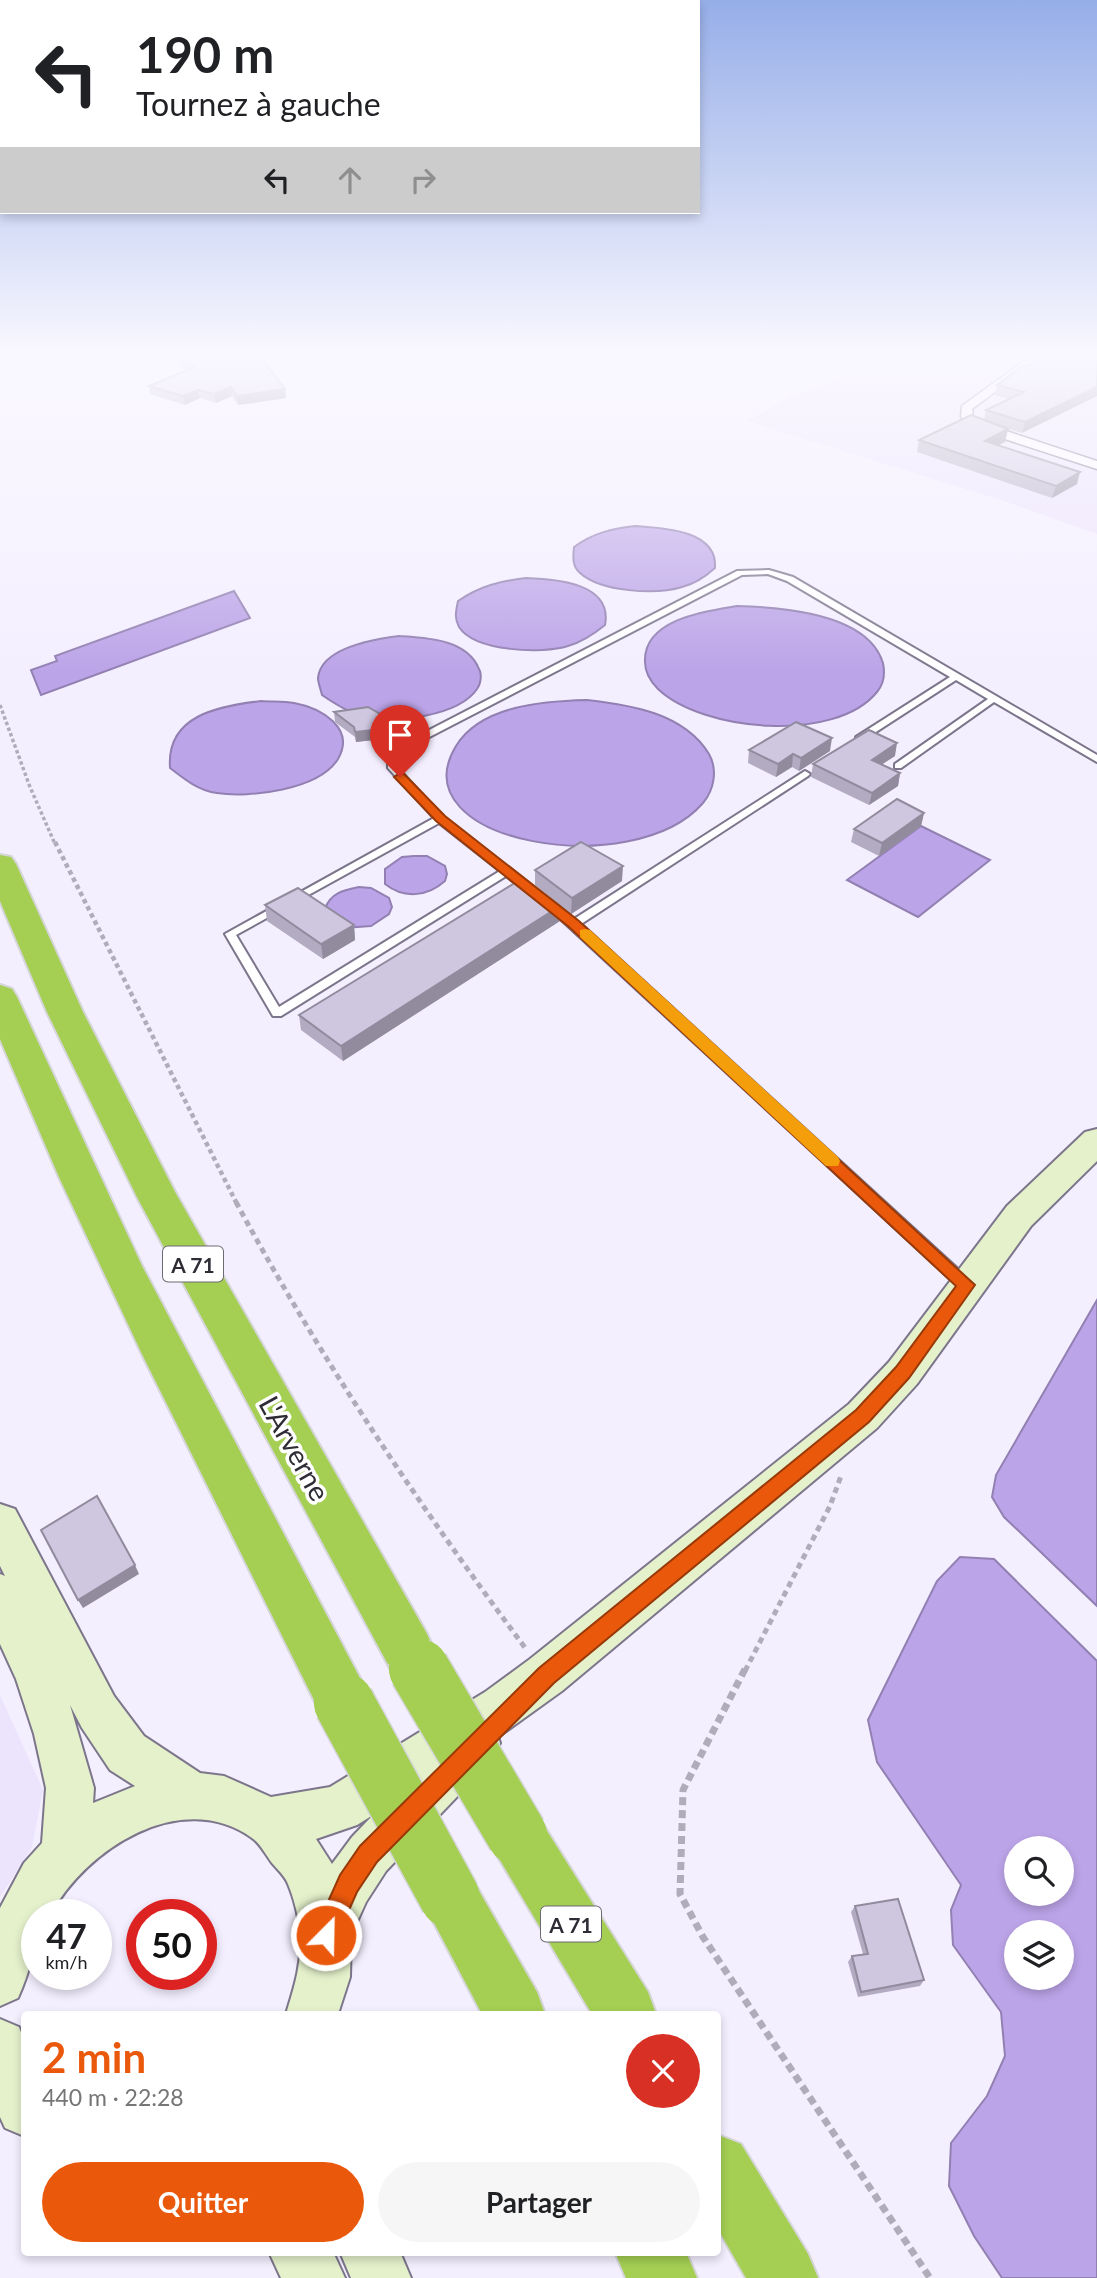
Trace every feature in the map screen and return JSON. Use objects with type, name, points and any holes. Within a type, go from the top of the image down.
[{"type":"highway","name":"L'Arverne","points":[[0,864],[65,1012],[157,1197],[410,1652],[623,2011]]},
{"type":"highway","name":"A 71","points":[[0,997],[99,1217],[188,1404],[344,1703],[513,2011]]},
{"type":"highway","points":[[721,2172],[784,2278]]},
{"type":"highway","points":[[650,2256],[663,2278]]},
{"type":"main road","points":[[270,1821],[312,1816],[340,1808],[490,1715],[546,1675],[863,1416],[903,1373],[1019,1216],[1097,1141]]},
{"type":"main road","points":[[0,1524],[98,1712],[127,1753],[192,1796]]},
{"type":"main road","points":[[0,1595],[37,1675],[57,1734],[70,1788],[66,1853]]},
{"type":"main road","points":[[326,1935],[348,1884],[369,1854],[546,1675]]},
{"type":"main road","points":[[0,1980],[11,1939],[42,1881],[66,1853],[103,1824],[162,1799],[192,1796],[225,1800],[270,1821],[310,1871],[326,1935],[324,1977],[313,2011]]},
{"type":"main road","points":[[0,2046],[16,2111]]},
{"type":"main road","points":[[301,2256],[316,2278]]},
{"type":"main road","points":[[371,2256],[382,2278]]},
{"type":"street","points":[[1080,459],[1097,465]]},
{"type":"lane","points":[[966,1285],[574,924],[440,819],[393,768],[393,760],[398,752],[409,744],[740,573],[769,572],[790,579],[1097,759]]},
{"type":"lane","points":[[855,742],[957,676]]},
{"type":"lane","points":[[898,766],[995,698]]},
{"type":"lane","points":[[574,924],[805,774]]},
{"type":"lane","points":[[440,819],[230,934],[277,1013],[507,871]]},
{"type":"path","points":[[0,705],[14,749],[57,852],[214,1161],[286,1289],[313,1335],[470,1575],[546,1675]]},
{"type":"path","points":[[863,1416],[830,1506],[683,1790],[680,1894],[703,1937],[930,2278]]},
{"type":"shaded area","points":[[870,459],[1097,459],[1097,534],[1001,500]]},
{"type":"shaded area","points":[[635,526],[673,530],[698,539],[708,546],[714,555],[715,568],[687,586],[658,591],[615,588],[589,579],[577,570],[574,547],[603,532]]},
{"type":"shaded area","points":[[526,578],[566,582],[591,592],[600,600],[605,611],[605,625],[573,644],[543,650],[510,649],[479,642],[459,627],[456,617],[458,601],[490,585]]},
{"type":"shaded area","points":[[234,591],[250,618],[41,695],[31,670],[57,661],[55,656]]},
{"type":"shaded area","points":[[737,606],[798,611],[841,623],[860,633],[874,646],[883,663],[883,678],[879,689],[858,708],[832,719],[802,725],[769,726],[705,715],[679,704],[658,689],[649,677],[645,662],[647,647],[654,636],[679,620]]},
{"type":"shaded area","points":[[399,636],[445,642],[465,651],[480,671],[477,689],[456,706],[441,712],[392,719],[359,715],[322,695],[318,678],[321,667],[329,659],[351,646]]},
{"type":"shaded area","points":[[587,700],[638,708],[671,720],[686,729],[698,740],[712,760],[712,786],[703,803],[670,827],[627,841],[579,846],[532,841],[490,828],[460,807],[447,780],[456,746],[467,732],[497,714],[515,708]]},
{"type":"shaded area","points":[[261,701],[294,703],[315,709],[333,721],[343,738],[338,759],[329,770],[300,785],[282,790],[231,794],[204,790],[170,768],[171,750],[177,736],[198,716],[228,706]]},
{"type":"shaded area","points":[[921,826],[990,860],[918,917],[847,880]]},
{"type":"shaded area","points":[[427,856],[445,866],[445,881],[438,886],[423,893],[408,894],[385,884],[385,869],[402,857]]},
{"type":"shaded area","points":[[359,887],[371,888],[389,898],[392,907],[389,914],[371,926],[344,928],[325,909],[334,896]]},
{"type":"shaded area","points":[[1097,1300],[1097,1606],[1004,1517],[992,1497],[996,1475]]},
{"type":"shaded area","points":[[960,1557],[994,1559],[1097,1661],[1097,2278],[1002,2278],[974,2236],[949,2186],[951,2143],[987,2096],[1005,2056],[1001,2012],[953,1945],[951,1910],[961,1885],[877,1762],[868,1720],[937,1581]]},
{"type":"shaded area","points":[[0,1695],[43,1790],[32,1847],[0,1897]]},
{"type":"building","points":[[977,459],[1041,459],[1080,472],[1056,486]]},
{"type":"building","points":[[368,707],[396,723],[355,732],[354,727],[334,712]]},
{"type":"building","points":[[796,722],[832,738],[801,758],[793,754],[778,764],[749,750]]},
{"type":"building","points":[[869,730],[897,743],[872,760],[900,773],[872,793],[813,764]]},
{"type":"building","points":[[897,799],[924,813],[882,843],[854,829]]},
{"type":"building","points":[[581,842],[623,866],[572,898],[535,870]]},
{"type":"building","points":[[523,878],[560,906],[341,1046],[299,1015]]},
{"type":"building","points":[[298,888],[354,925],[321,944],[265,905]]},
{"type":"building","points":[[97,1496],[135,1565],[78,1600],[41,1530]]},
{"type":"building","points":[[898,1899],[924,1980],[861,1992],[852,1956],[868,1954],[855,1906]]},
{"type":"slow traffic","points":[[585,933],[832,1161]]},
{"type":"route","points":[[326,1935],[348,1884],[369,1854],[442,1778],[546,1675],[863,1416],[903,1373],[966,1285],[574,924],[440,819],[400,777]]}]
